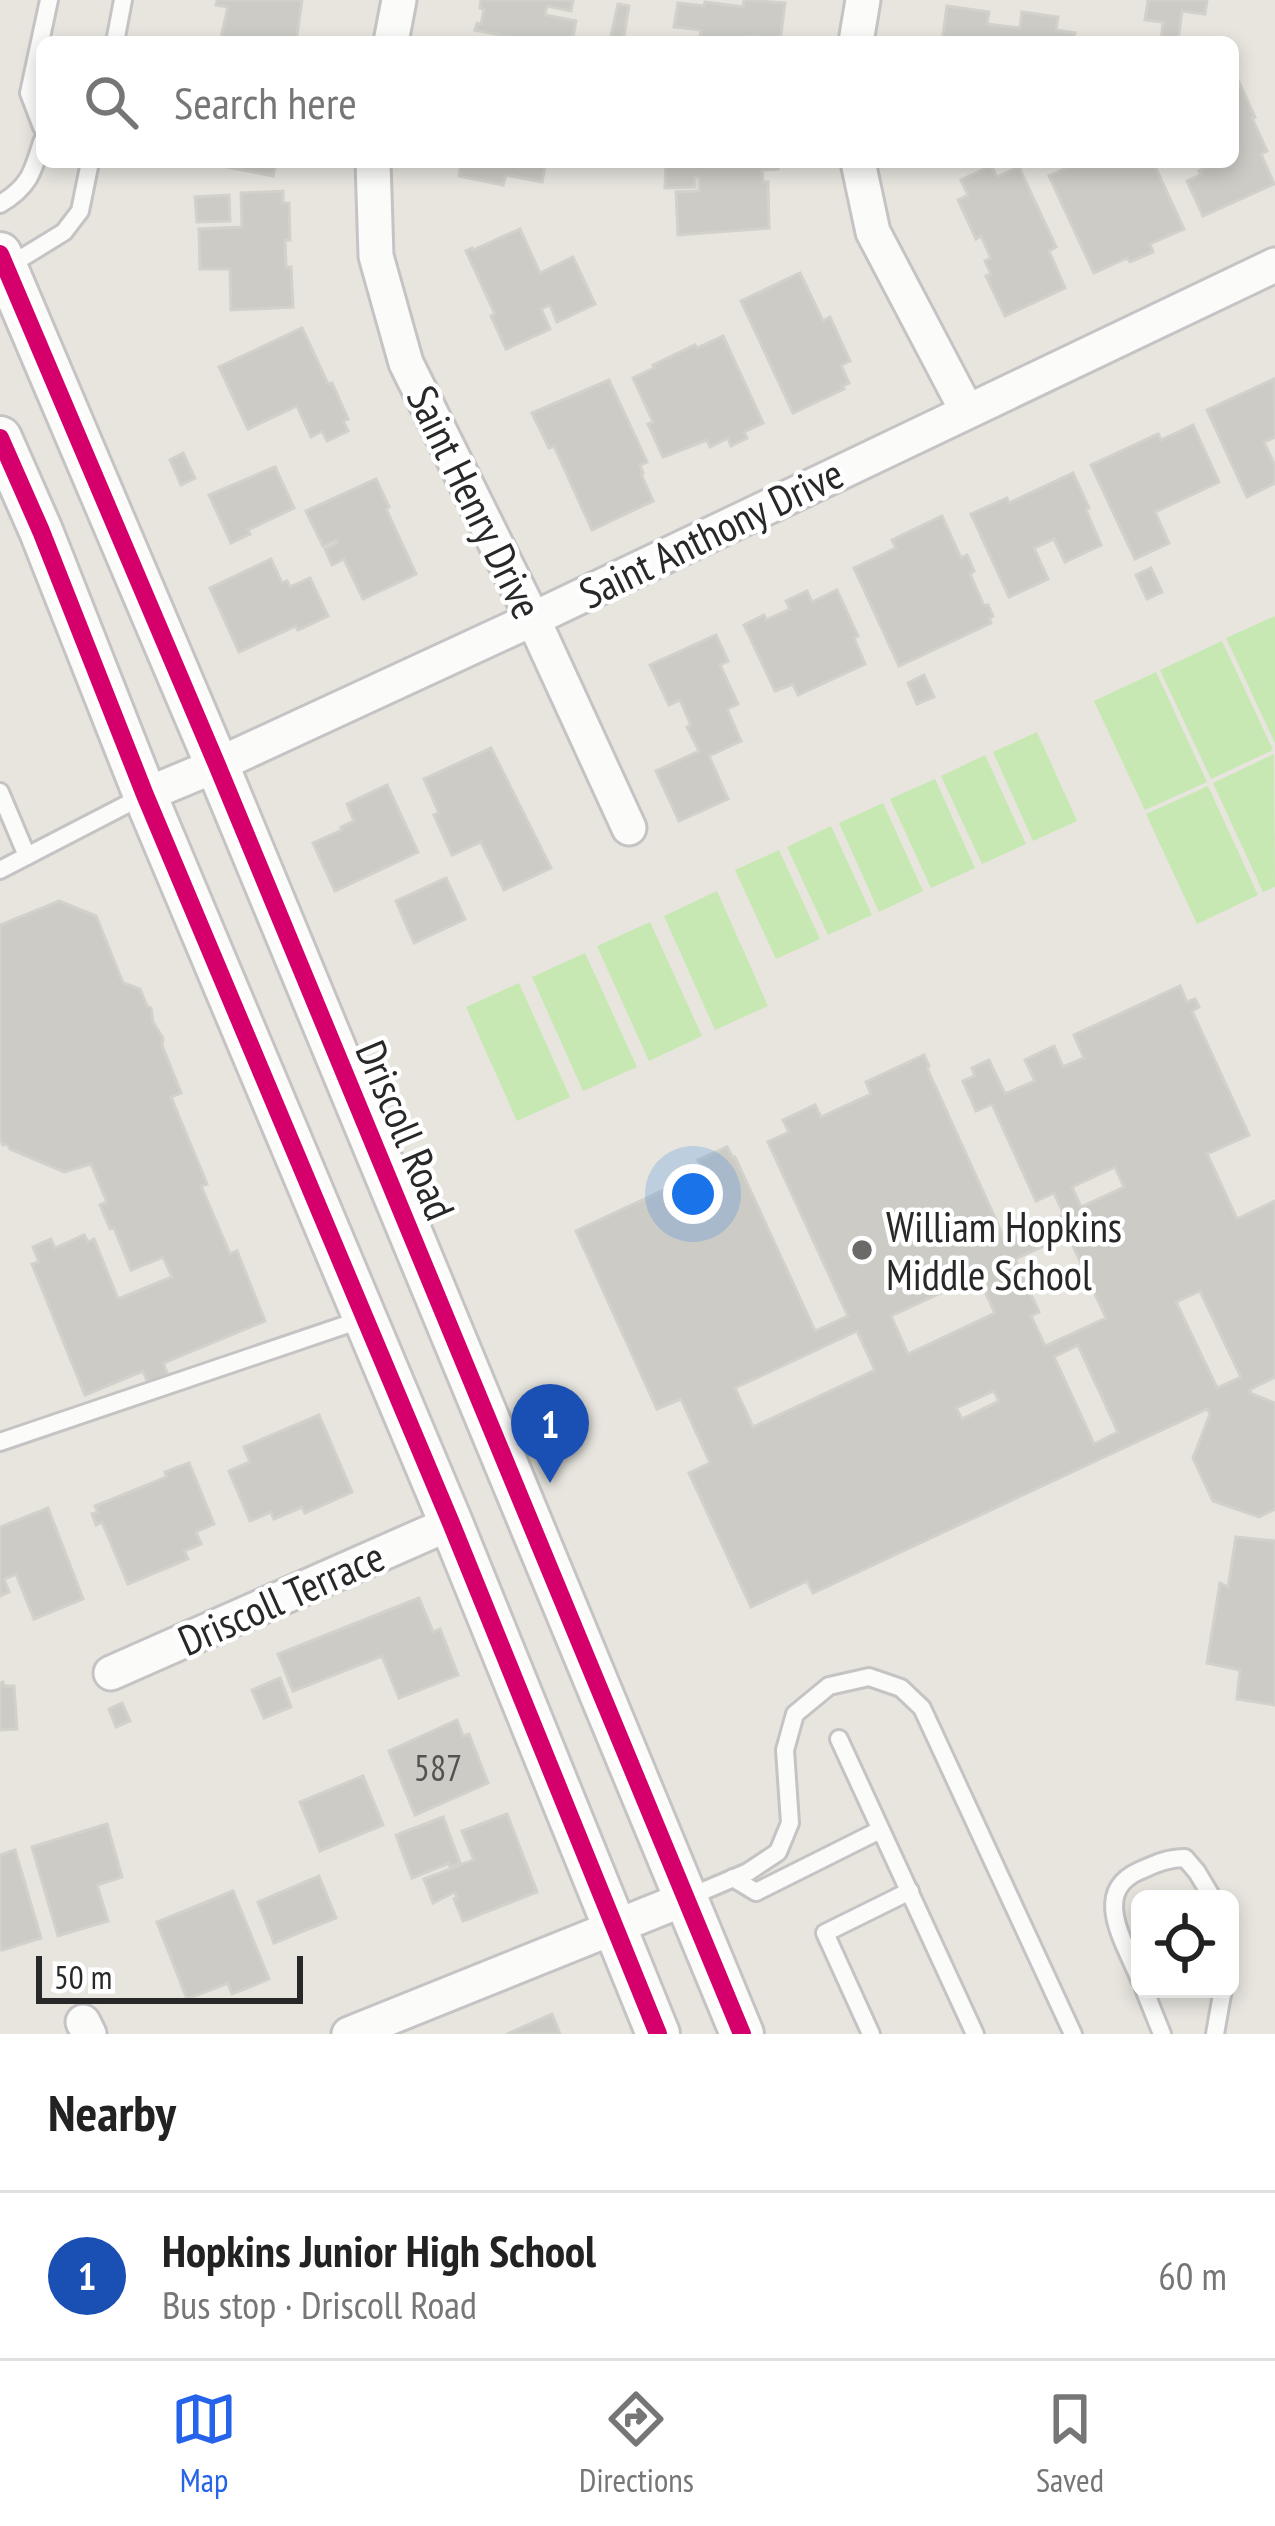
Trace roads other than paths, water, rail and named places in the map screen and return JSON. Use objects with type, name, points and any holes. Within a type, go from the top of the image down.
[{"type":"street","points":[[392,36],[399,0]]},
{"type":"street","points":[[857,36],[863,0]]},
{"type":"street","name":"Saint Henry Drive","points":[[373,168],[376,256],[406,363],[533,619],[629,828]]},
{"type":"street","points":[[859,168],[873,232],[967,411]]},
{"type":"street","name":"Driscoll Road","points":[[3,261],[217,765],[742,2034]]},
{"type":"street","name":"Saint Anthony Drive","points":[[145,795],[533,619],[1275,265]]},
{"type":"street","points":[[0,438],[658,2034]]},
{"type":"street","name":"Driscoll Terrace","points":[[111,1673],[451,1523]]},
{"type":"street","points":[[349,2034],[401,2024],[687,1898]]},
{"type":"lane","points":[[41,36],[49,0]]},
{"type":"lane","points":[[116,36],[123,0]]},
{"type":"lane","points":[[36,60],[29,93],[36,111]]},
{"type":"lane","points":[[0,204],[32,178],[36,164]]},
{"type":"lane","points":[[3,261],[64,232],[80,211],[89,168]]},
{"type":"lane","points":[[0,792],[28,856]]},
{"type":"lane","points":[[0,870],[145,795]]},
{"type":"lane","points":[[0,1442],[365,1318]]},
{"type":"lane","points":[[687,1898],[734,1879],[778,1852],[790,1823],[785,1750],[795,1714],[829,1686],[869,1677],[901,1688],[922,1708],[1073,2034]]},
{"type":"lane","points":[[839,1738],[975,2034]]},
{"type":"lane","points":[[734,1879],[756,1892],[880,1830]]},
{"type":"lane","points":[[1131,1958],[1114,1917],[1113,1895],[1118,1885],[1168,1858],[1185,1858],[1208,1890]]},
{"type":"lane","points":[[871,2034],[825,1934],[910,1891]]},
{"type":"lane","points":[[1148,1998],[1162,2034]]},
{"type":"lane","points":[[1215,2034],[1221,1998]]},
{"type":"place","name":"William Hopkins Middle School","points":[[862,1250]]},
{"type":"place","name":"Hopkins Junior High School","points":[[550,1483]]}]
